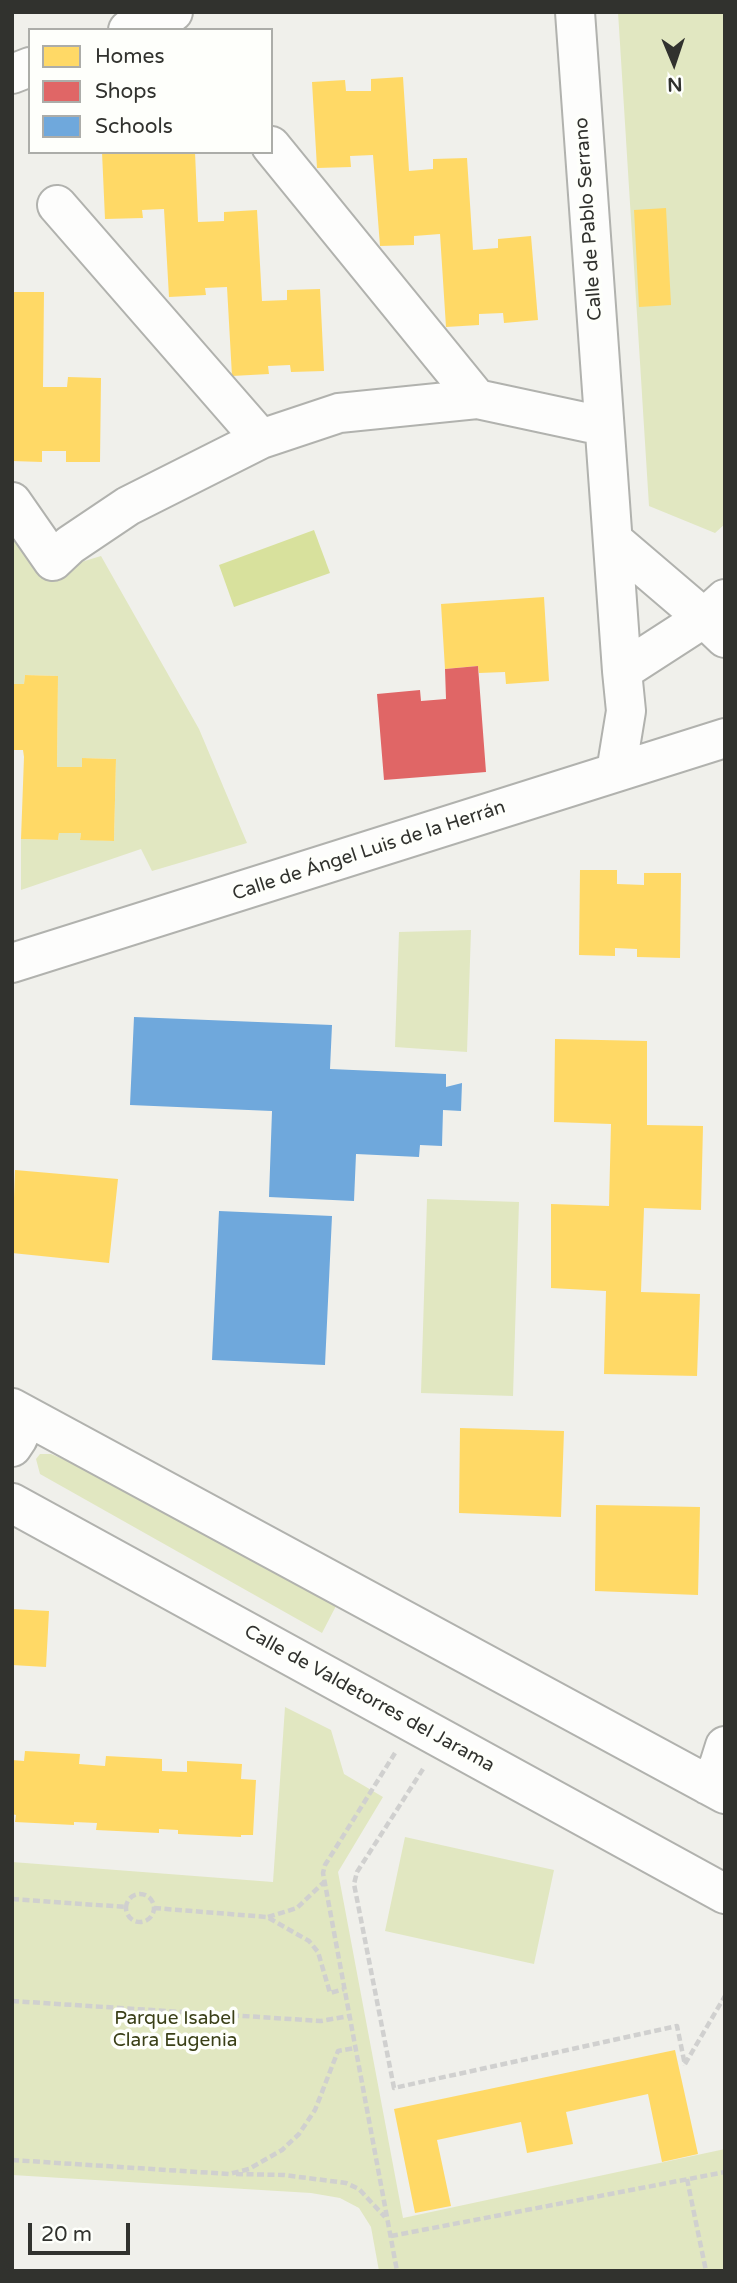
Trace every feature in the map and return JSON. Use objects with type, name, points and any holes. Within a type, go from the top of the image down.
[{"type":"street","points":[[133,28],[173,12]]},
{"type":"street","name":"Calle de Pablo Serrano","points":[[575,12],[603,426],[626,711],[617,772]]},
{"type":"street","points":[[273,148],[477,399]]},
{"type":"street","points":[[57,205],[261,439]]},
{"type":"street","points":[[12,502],[52,561],[128,506],[261,439],[339,413],[477,399],[603,426]]},
{"type":"street","points":[[614,542],[718,619],[622,671]]},
{"type":"street","name":"Calle de Ángel Luis de la Herrán","points":[[12,963],[725,738]]},
{"type":"street","points":[[12,1408],[716,1790],[725,1746]]},
{"type":"street","points":[[12,1425],[18,1438],[12,1447]]},
{"type":"street","name":"Calle de Valdetorres del Jarama","points":[[12,1503],[725,1894]]},
{"type":"path","points":[[397,2271],[324,1881],[325,1865],[427,1731]]},
{"type":"path","points":[[427,1731],[357,1872],[354,1884],[394,2088],[677,2026],[685,2065],[725,1996]]},
{"type":"path","points":[[154,1908],[267,1917],[297,1909],[324,1881]]},
{"type":"path","points":[[139,1894],[151,1899],[154,1908],[150,1916],[139,1921],[131,1918],[126,1907],[131,1897],[139,1894]]},
{"type":"path","points":[[12,1899],[126,1907]]},
{"type":"path","points":[[267,1917],[309,1941],[318,1952],[330,1993],[344,1989]]},
{"type":"path","points":[[12,2001],[321,2021],[349,2016]]},
{"type":"path","points":[[229,2174],[264,2161],[299,2134],[314,2110],[338,2051],[355,2048]]},
{"type":"path","points":[[12,2160],[284,2175],[346,2183],[366,2195],[387,2219]]},
{"type":"path","points":[[391,2236],[725,2172]]},
{"type":"path","points":[[687,2179],[706,2271]]},
{"type":"green space","points":[[618,12],[725,12],[725,524],[715,533],[649,506]]},
{"type":"green space","points":[[12,522],[48,572],[101,556],[199,729],[247,843],[152,871],[141,849],[21,890],[21,839],[58,840],[59,833],[81,833],[80,839],[114,841],[116,759],[83,758],[82,767],[57,767],[58,676],[25,675],[24,684],[12,684]]},
{"type":"green space","points":[[471,930],[467,1052],[395,1047],[399,932]]},
{"type":"green space","points":[[427,1199],[519,1202],[513,1396],[421,1393]]},
{"type":"green space","points":[[40,1454],[51,1454],[102,1475],[336,1606],[322,1633],[40,1474],[36,1459]]},
{"type":"green space","name":"Parque Isabel Clara Eugenia","points":[[285,1707],[331,1730],[344,1774],[383,1797],[338,1872],[403,2218],[725,2149],[725,2271],[379,2271],[371,2227],[359,2208],[340,2198],[311,2193],[12,2175],[12,1862],[273,1882]]},
{"type":"green space","points":[[405,1837],[554,1870],[534,1964],[385,1931]]},
{"type":"shaded area","points":[[314,530],[330,573],[234,607],[219,565]]},
{"type":"building: Homes","points":[[403,77],[409,171],[433,169],[433,159],[467,158],[473,250],[498,248],[498,239],[531,236],[538,320],[504,323],[503,313],[479,314],[479,325],[446,327],[440,234],[414,236],[414,245],[380,246],[373,155],[350,156],[351,167],[317,168],[312,82],[345,80],[346,91],[371,91],[371,79]]},
{"type":"building: Homes","points":[[102,154],[195,154],[198,222],[224,221],[224,212],[257,210],[262,301],[287,300],[287,290],[320,289],[324,371],[291,372],[290,365],[268,366],[269,374],[232,376],[227,287],[205,288],[206,295],[169,297],[164,209],[142,210],[143,218],[105,219]]},
{"type":"building: Homes","points":[[666,208],[671,305],[639,307],[634,210]]},
{"type":"building: Homes","points":[[12,292],[44,292],[43,387],[67,387],[68,377],[101,378],[100,462],[66,462],[66,451],[42,451],[42,462],[12,461]]},
{"type":"building: Homes","points":[[544,597],[549,681],[506,684],[505,672],[479,673],[478,666],[445,669],[441,604]]},
{"type":"building: Homes","points":[[25,675],[58,676],[57,767],[82,767],[82,758],[116,759],[114,841],[80,840],[81,833],[59,833],[58,840],[21,839],[24,757],[23,750],[12,750],[12,684],[24,684]]},
{"type":"building: Homes","points":[[580,870],[617,870],[617,884],[644,885],[644,873],[681,873],[680,958],[637,957],[637,949],[615,948],[615,956],[579,955]]},
{"type":"building: Homes","points":[[555,1039],[647,1041],[647,1125],[703,1126],[701,1210],[644,1208],[641,1292],[700,1294],[697,1376],[604,1374],[606,1291],[551,1288],[551,1204],[609,1206],[611,1124],[554,1122]]},
{"type":"building: Homes","points":[[15,1170],[118,1179],[109,1263],[12,1253]]},
{"type":"building: Homes","points":[[460,1428],[564,1431],[561,1517],[459,1513]]},
{"type":"building: Homes","points":[[596,1505],[700,1507],[698,1595],[595,1591]]},
{"type":"building: Homes","points":[[12,1609],[49,1611],[46,1667],[12,1665]]},
{"type":"building: Homes","points":[[25,1751],[80,1754],[79,1764],[105,1766],[106,1756],[162,1759],[162,1771],[187,1772],[187,1761],[242,1764],[241,1779],[256,1780],[253,1835],[241,1837],[178,1834],[178,1830],[159,1829],[159,1833],[96,1830],[97,1823],[74,1822],[74,1825],[15,1822],[16,1815],[12,1814],[12,1760],[24,1761]]},
{"type":"building: Homes","points":[[675,2050],[698,2154],[662,2162],[648,2094],[566,2112],[573,2144],[527,2153],[521,2122],[437,2140],[451,2206],[415,2213],[394,2109]]},
{"type":"building: Shops","points":[[478,666],[486,772],[384,780],[377,694],[420,690],[421,701],[446,699],[445,669]]},
{"type":"building: Schools","points":[[134,1017],[332,1025],[330,1069],[446,1074],[446,1087],[462,1083],[461,1111],[443,1110],[442,1146],[420,1145],[419,1157],[356,1154],[354,1201],[269,1197],[272,1111],[130,1105]]},
{"type":"building: Schools","points":[[219,1211],[332,1216],[325,1365],[212,1360]]}]
